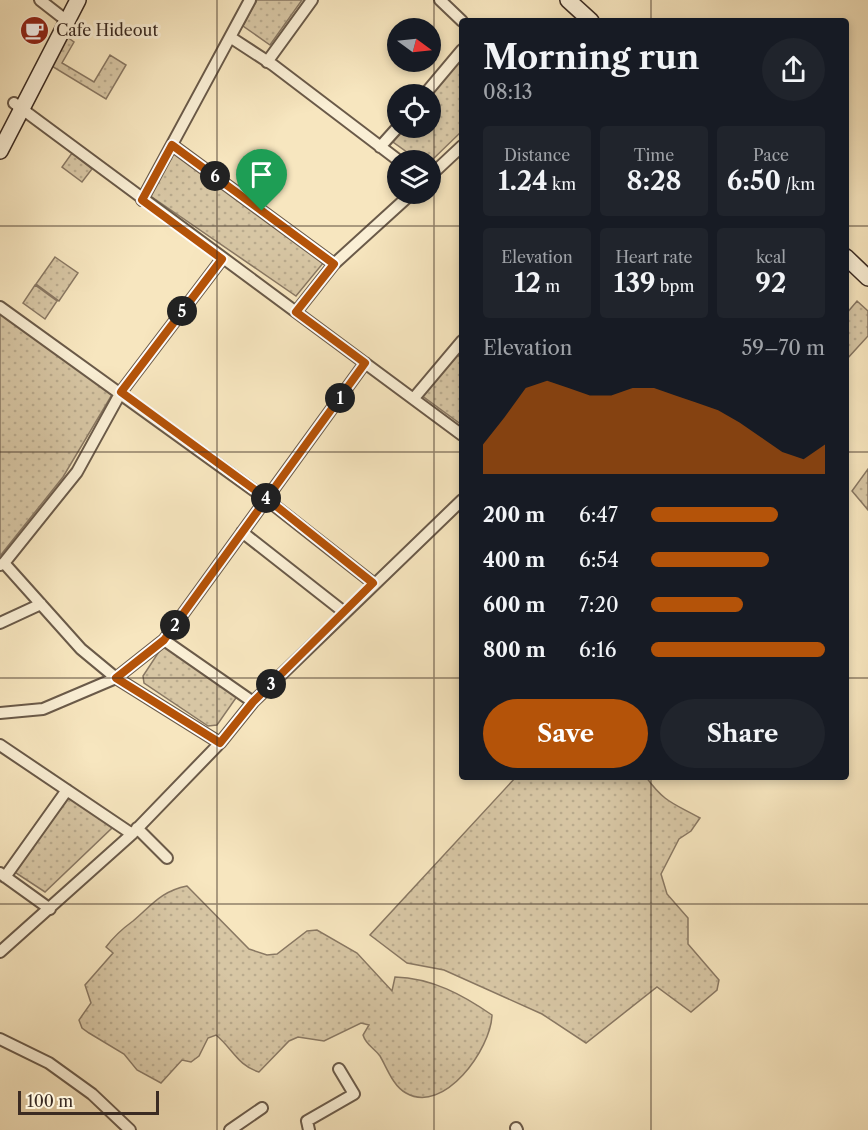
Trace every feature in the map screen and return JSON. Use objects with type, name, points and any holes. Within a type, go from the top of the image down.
[{"type":"street","points":[[40,0],[64,19]]},
{"type":"street","points":[[64,19],[69,0]]},
{"type":"street","points":[[0,151],[18,106],[64,19],[78,0]]},
{"type":"street","points":[[142,200],[250,0]]},
{"type":"street","points":[[267,62],[312,0]]},
{"type":"street","points":[[440,0],[459,18]]},
{"type":"street","points":[[568,0],[588,18]]},
{"type":"street","points":[[579,0],[598,18]]},
{"type":"street","points":[[230,37],[387,152]]},
{"type":"street","points":[[433,84],[459,53]]},
{"type":"street","points":[[0,130],[18,106]]},
{"type":"street","points":[[18,106],[459,433]]},
{"type":"street","points":[[380,147],[388,138]]},
{"type":"street","points":[[172,145],[334,264]]},
{"type":"street","points":[[441,166],[459,149]]},
{"type":"street","points":[[296,312],[334,264],[400,204]]},
{"type":"street","points":[[220,743],[116,678],[81,649],[2,564],[77,472],[121,392],[222,259]]},
{"type":"street","points":[[849,260],[868,278]]},
{"type":"street","points":[[0,307],[266,498],[373,583]]},
{"type":"street","points":[[414,398],[459,347]]},
{"type":"street","points":[[0,713],[43,709],[116,678],[164,640],[365,363]]},
{"type":"street","points":[[0,952],[135,831],[220,743],[253,702],[373,583],[459,503]]},
{"type":"street","points":[[242,532],[344,612]]},
{"type":"street","points":[[0,623],[41,604]]},
{"type":"street","points":[[164,640],[253,702]]},
{"type":"street","points":[[0,745],[66,790],[135,831],[167,858]]},
{"type":"street","points":[[50,909],[3,875],[66,790]]},
{"type":"street","points":[[0,1040],[49,1063],[92,1094],[130,1130]]},
{"type":"street","points":[[309,1130],[306,1123],[309,1120],[354,1094],[339,1069]]},
{"type":"street","points":[[230,1130],[262,1108]]},
{"type":"shaded area","points":[[257,0],[302,0],[270,45],[243,26]]},
{"type":"shaded area","points":[[67,37],[74,42],[62,63],[94,82],[110,55],[126,65],[106,99],[50,65]]},
{"type":"shaded area","points":[[459,60],[459,134],[441,151],[404,150],[393,142],[396,138],[441,138],[440,84]]},
{"type":"shaded area","points":[[173,150],[324,262],[296,296],[149,195]]},
{"type":"shaded area","points":[[72,153],[92,169],[82,182],[62,167]]},
{"type":"shaded area","points":[[55,257],[78,273],[59,301],[36,284]]},
{"type":"shaded area","points":[[35,285],[57,301],[45,319],[23,303]]},
{"type":"shaded area","points":[[857,301],[868,311],[868,336],[849,357],[849,310]]},
{"type":"shaded area","points":[[0,314],[113,393],[63,477],[0,556]]},
{"type":"shaded area","points":[[456,354],[459,356],[459,423],[421,395]]},
{"type":"shaded area","points":[[868,469],[868,510],[852,491]]},
{"type":"shaded area","points":[[164,644],[238,695],[217,725],[208,726],[144,683],[143,676]]},
{"type":"shaded area","points":[[513,780],[648,780],[664,797],[700,818],[691,831],[679,839],[661,874],[667,894],[688,918],[688,944],[719,980],[717,990],[691,1012],[657,987],[586,1043],[542,1014],[444,970],[407,963],[370,935]]},
{"type":"shaded area","points":[[69,797],[113,827],[45,892],[13,871]]},
{"type":"shaded area","points":[[187,886],[249,949],[267,955],[277,954],[307,931],[317,930],[357,953],[392,991],[395,977],[434,984],[458,994],[492,1015],[490,1029],[483,1045],[463,1075],[450,1087],[435,1095],[421,1097],[406,1093],[397,1086],[380,1056],[364,1038],[363,1035],[369,1025],[361,1023],[324,1041],[298,1037],[289,1041],[259,1072],[240,1061],[216,1035],[208,1038],[199,1056],[191,1062],[182,1060],[161,1083],[137,1070],[124,1054],[82,1028],[79,1020],[91,1003],[85,985],[113,953],[106,947],[109,943],[157,900],[170,891]]},
{"type":"place","name":"Cafe Hideout","points":[[35,30]]},
{"type":"route","points":[[262,211],[172,145],[142,200],[222,259],[121,392],[266,498],[373,583],[253,702],[220,743],[116,678],[164,640],[266,498],[365,363],[296,312],[334,264],[262,211]]}]
